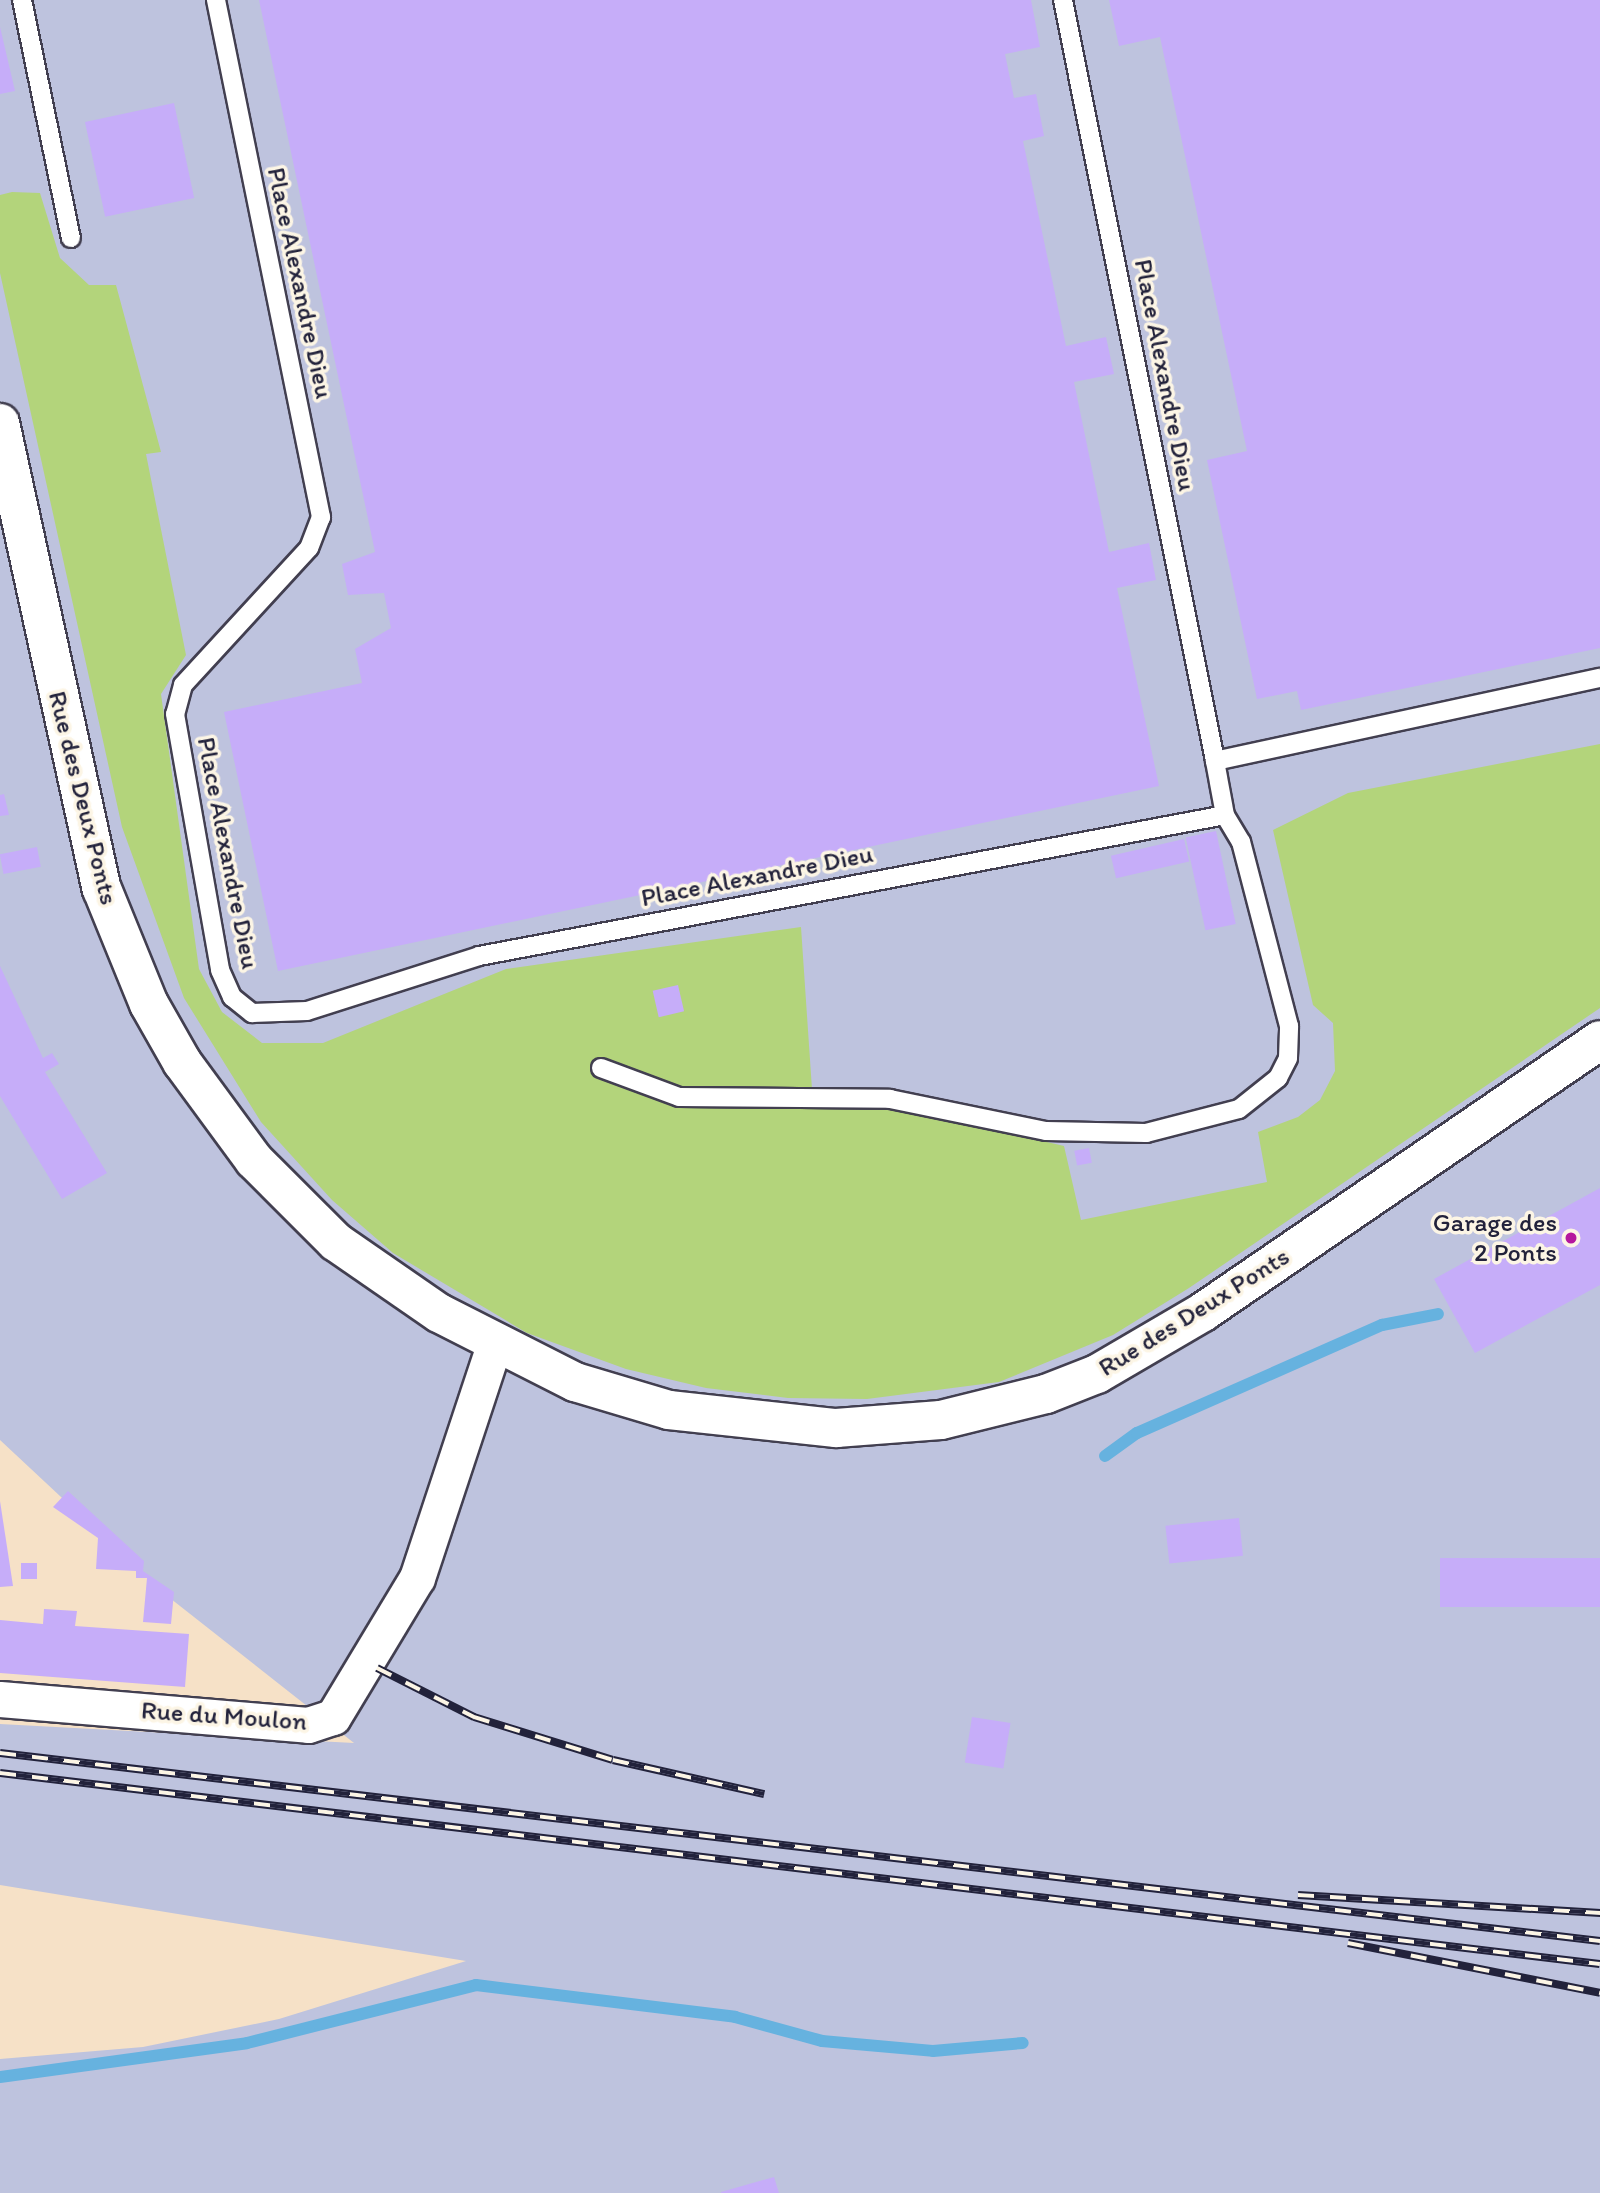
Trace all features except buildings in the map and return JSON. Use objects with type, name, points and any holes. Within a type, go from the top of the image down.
[{"type":"main road","name":"Rue des Deux Ponts","points":[[0,423],[83,821],[102,889],[149,1004],[215,1113],[297,1207],[382,1276],[494,1345],[621,1398],[723,1418],[879,1427],[1002,1407],[1097,1374],[1145,1349],[1600,1040]]},
{"type":"street","name":"Rue du Moulon","points":[[0,1699],[308,1725],[333,1717],[416,1578],[494,1345]]},
{"type":"lane","points":[[22,0],[71,238]]},
{"type":"lane","name":"Place Alexandre Dieu","points":[[216,0],[321,517],[309,548],[183,685],[175,714],[220,970],[232,997],[251,1013],[307,1011],[479,956],[1225,815],[1063,0]]},
{"type":"lane","points":[[1214,761],[1600,678]]},
{"type":"lane","points":[[601,1068],[679,1097],[890,1099],[1046,1131],[1146,1133],[1239,1109],[1278,1078],[1288,1058],[1289,1026],[1241,842],[1225,815]]},
{"type":"shaded area","points":[[0,0],[1600,0],[1600,2193],[0,2193],[0,2059],[143,2047],[279,2019],[466,1961],[0,1885],[0,1724],[354,1743],[166,1595],[0,1440]]},
{"type":"green space","points":[[12,192],[40,193],[60,258],[89,285],[116,285],[161,452],[146,454],[186,655],[161,694],[199,969],[222,1012],[262,1043],[323,1043],[506,969],[801,927],[813,1104],[913,1111],[1064,1146],[1081,1220],[1267,1182],[1258,1132],[1298,1117],[1320,1100],[1335,1071],[1333,1023],[1313,1005],[1273,830],[1348,793],[1600,744],[1600,1008],[1189,1288],[1113,1335],[999,1382],[867,1399],[788,1398],[706,1388],[626,1369],[527,1333],[393,1253],[332,1200],[261,1122],[184,998],[122,827],[0,273],[0,195]]},
{"type":"waterway","points":[[1105,1456],[1137,1433],[1382,1325],[1438,1314]]},
{"type":"waterway","points":[[0,2077],[247,2043],[476,1985],[735,2017],[822,2041],[933,2051],[1023,2043]]},
{"type":"railway","points":[[377,1668],[474,1717],[613,1760],[764,1794]]},
{"type":"railway","points":[[0,1753],[1600,1941]]},
{"type":"railway","points":[[0,1773],[1600,1964]]},
{"type":"railway","points":[[1298,1895],[1600,1913]]},
{"type":"railway","points":[[1348,1943],[1600,1993]]},
{"type":"place","name":"Garage des 2 Ponts","points":[[1571,1238]]}]
